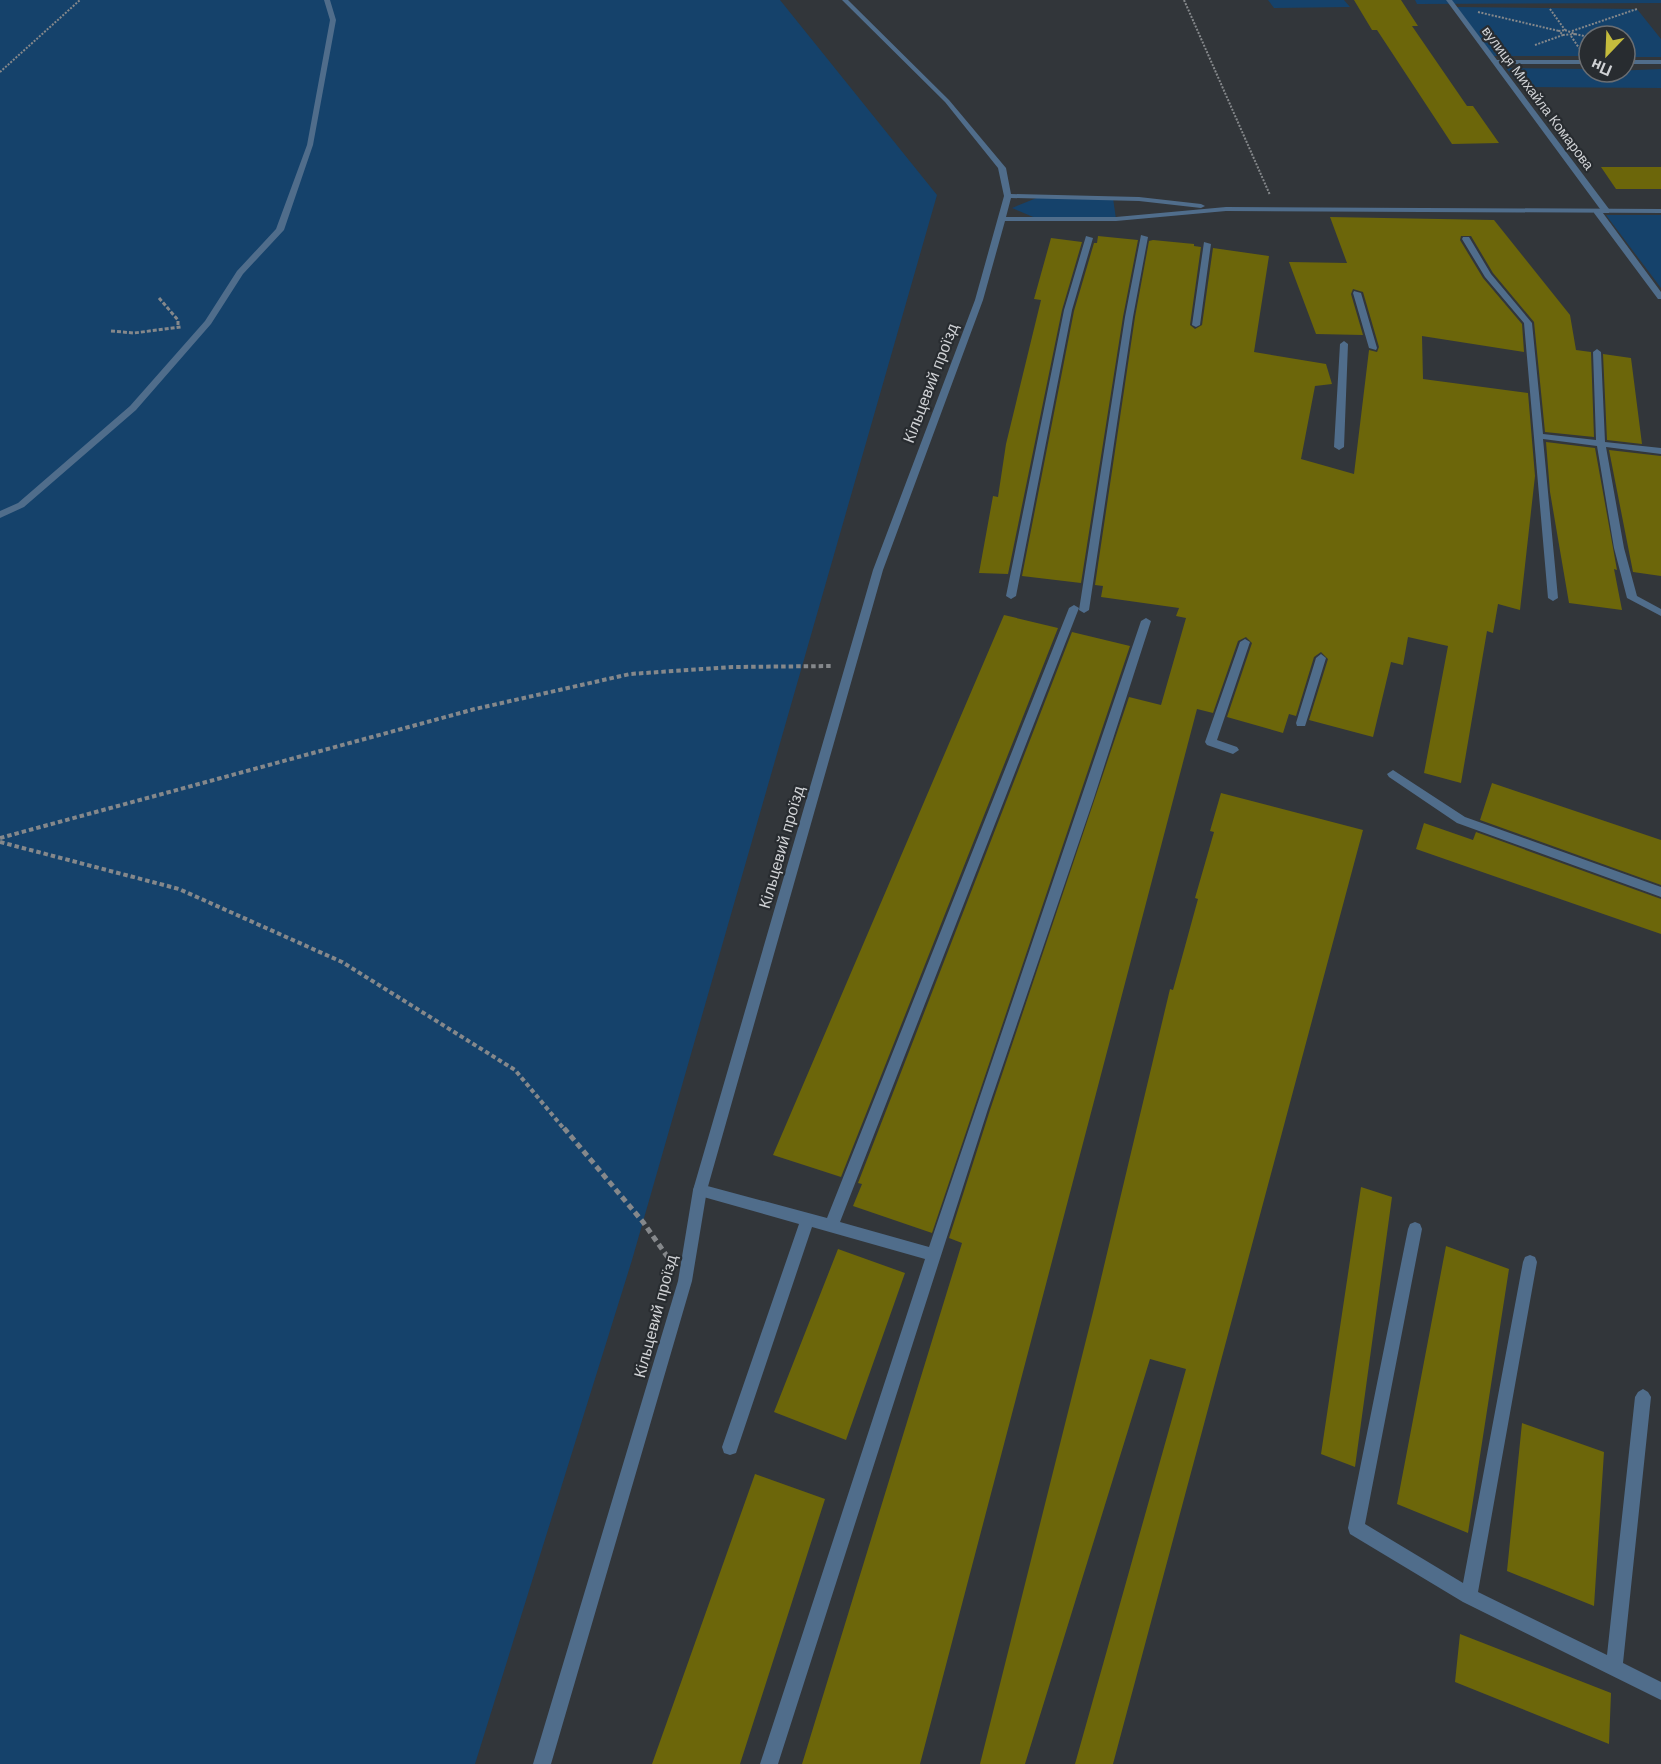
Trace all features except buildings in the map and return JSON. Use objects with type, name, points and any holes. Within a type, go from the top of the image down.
[{"type":"street","points":[[0,515],[21,505],[133,408],[202,329],[240,273],[280,230],[310,145],[333,20],[327,0]]},
{"type":"street","name":"Кільцевий проїзд","points":[[542,1764],[685,1281],[700,1190],[878,570],[979,300],[1008,196],[1002,168],[946,101],[845,0]]},
{"type":"street","name":"вулиця Михайла Комарова","points":[[1449,0],[1606,211]]},
{"type":"street","points":[[1494,62],[1577,62]]},
{"type":"street","points":[[1637,62],[1661,62]]},
{"type":"street","points":[[1008,196],[1139,199],[1226,209],[1661,211]]},
{"type":"street","points":[[1002,219],[1116,219],[1226,209]]},
{"type":"street","points":[[1597,211],[1661,297]]},
{"type":"street","points":[[831,1226],[1079,609],[1144,237]]},
{"type":"street","points":[[1011,596],[1068,310],[1089,238]]},
{"type":"street","points":[[1466,238],[1488,275],[1528,323],[1553,598]]},
{"type":"street","points":[[1196,325],[1207,244]]},
{"type":"street","points":[[1357,293],[1373,348]]},
{"type":"street","points":[[1339,447],[1344,344]]},
{"type":"street","points":[[1597,352],[1601,444],[1619,548],[1632,598],[1661,613]]},
{"type":"street","points":[[1537,436],[1661,451]]},
{"type":"street","points":[[768,1764],[981,1109],[1085,809],[1146,621]]},
{"type":"street","points":[[1233,750],[1211,742],[1245,642]]},
{"type":"street","points":[[1301,723],[1321,658]]},
{"type":"street","points":[[1393,774],[1461,820],[1661,891]]},
{"type":"street","points":[[700,1190],[934,1255]]},
{"type":"street","points":[[730,1447],[808,1219]]},
{"type":"street","points":[[1415,1229],[1356,1528],[1469,1596],[1661,1691]]},
{"type":"street","points":[[1469,1596],[1530,1262]]},
{"type":"street","points":[[1614,1667],[1643,1396]]},
{"type":"path","points":[[0,72],[80,0]]},
{"type":"path","points":[[1184,0],[1277,210]]},
{"type":"path","points":[[1454,7],[1559,31],[1572,31],[1637,9]]},
{"type":"path","points":[[1550,9],[1565,30]]},
{"type":"path","points":[[1559,31],[1563,35],[1575,34]]},
{"type":"path","points":[[1572,31],[1575,34]]},
{"type":"path","points":[[159,298],[178,320],[178,327]]},
{"type":"path","points":[[111,331],[134,333],[178,327],[202,329]]},
{"type":"path","points":[[0,840],[475,709],[630,674],[733,667],[834,666]]},
{"type":"path","points":[[0,840],[190,894],[342,962],[515,1070],[643,1222],[685,1281]]},
{"type":"shaded area","points":[[0,0],[780,0],[937,195],[632,1260],[475,1764],[0,1764]]},
{"type":"shaded area","points":[[1268,0],[1344,0],[1350,7],[1274,8]]},
{"type":"shaded area","points":[[1415,0],[1661,0],[1661,3],[1417,4]]},
{"type":"shaded area","points":[[1454,7],[1637,9],[1661,39],[1661,57],[1637,57],[1637,24],[1577,24],[1577,56],[1489,56]]},
{"type":"shaded area","points":[[1506,68],[1577,69],[1577,84],[1637,84],[1637,70],[1661,69],[1661,88],[1521,87]]},
{"type":"shaded area","points":[[1039,197],[1113,198],[1116,219],[1038,219],[1012,208]]},
{"type":"shaded area","points":[[1606,215],[1661,215],[1661,288]]}]
